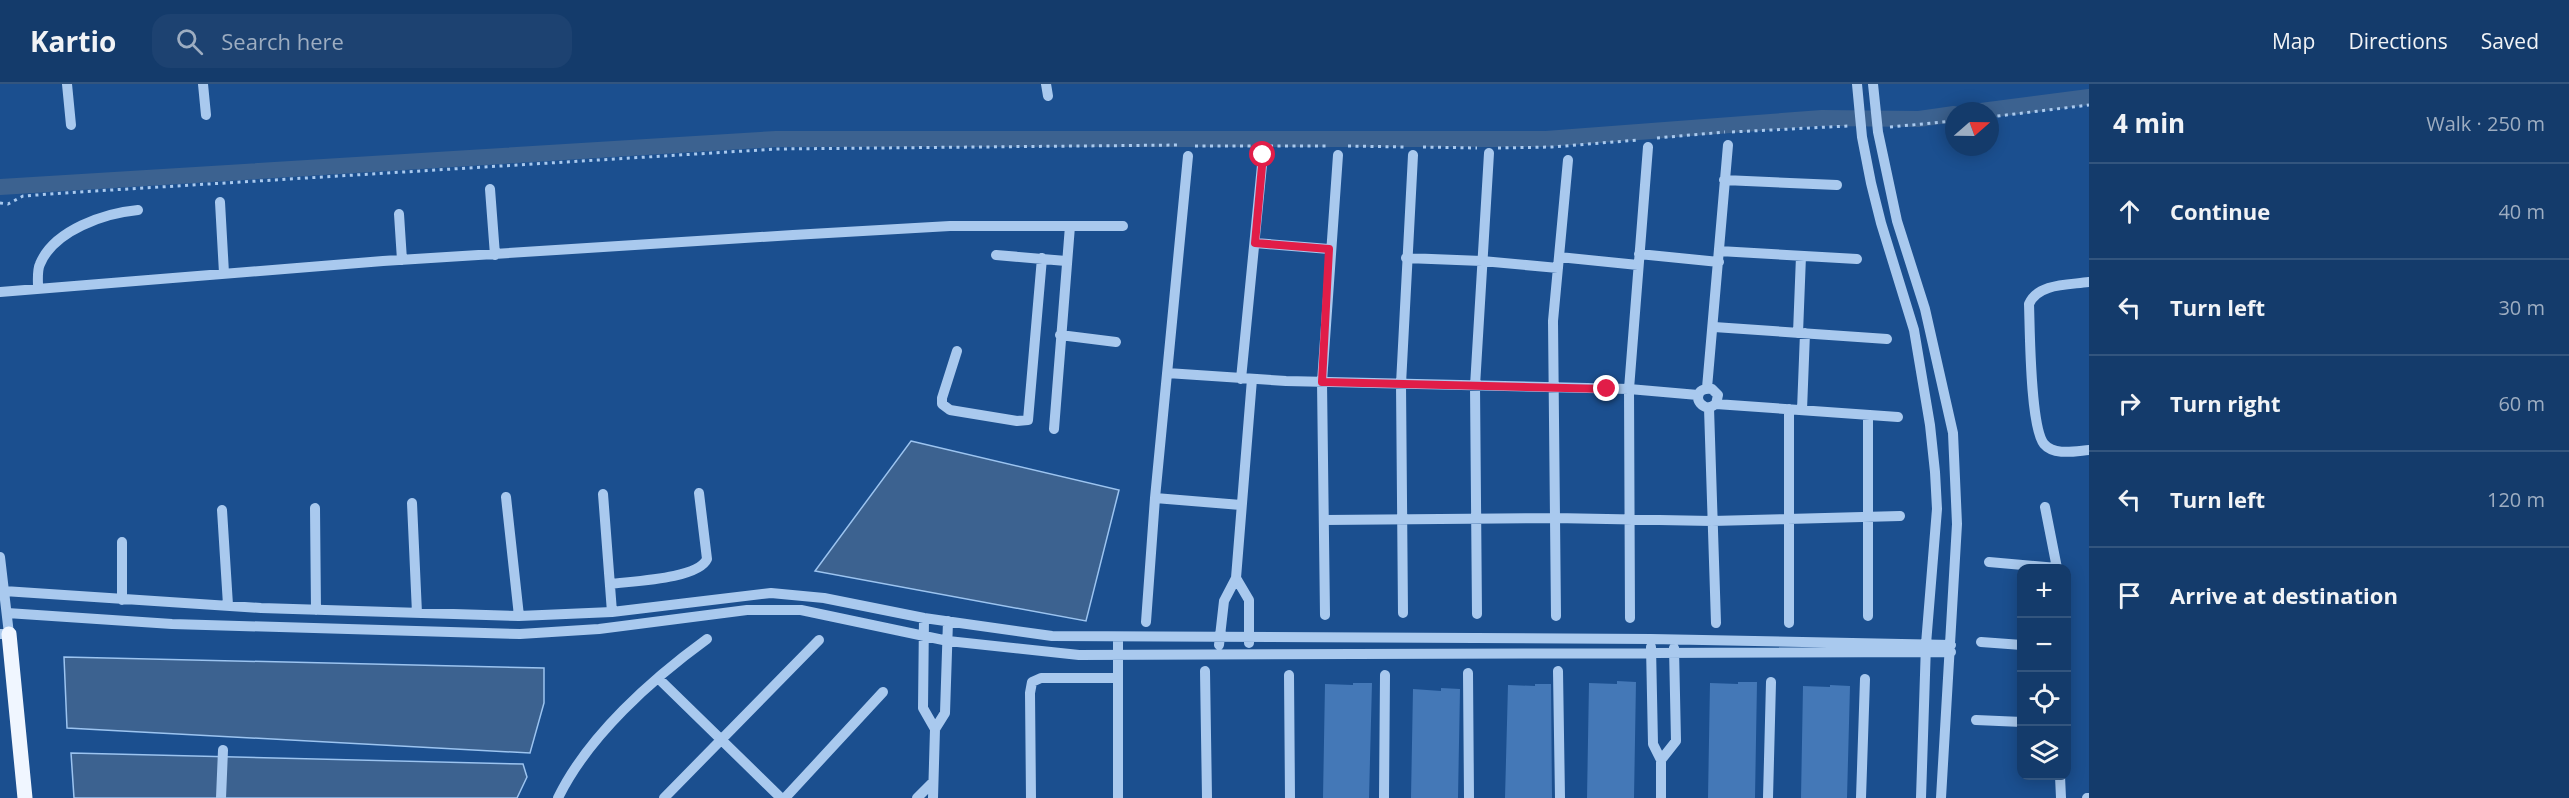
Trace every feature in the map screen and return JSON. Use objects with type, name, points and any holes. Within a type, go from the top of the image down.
[{"type":"main road","points":[[4,634],[25,798]]},
{"type":"street","points":[[67,84],[71,125]]},
{"type":"street","points":[[203,84],[206,116]]},
{"type":"street","points":[[1046,84],[1048,96]]},
{"type":"street","points":[[1857,84],[1862,137],[1881,223],[1914,330],[1931,435],[1937,509],[1926,648],[1921,798]]},
{"type":"street","points":[[1873,84],[1897,221],[1925,309],[1953,433],[1957,525],[1941,798]]},
{"type":"street","points":[[1167,373],[1322,382],[1629,389],[1698,395],[1707,388],[1728,145]]},
{"type":"street","points":[[1630,618],[1629,389],[1648,147]]},
{"type":"street","points":[[1325,615],[1322,382],[1337,149]]},
{"type":"street","points":[[1477,614],[1474,386],[1489,150]]},
{"type":"street","points":[[1219,654],[1224,601],[1236,578],[1246,379],[1263,155]]},
{"type":"street","points":[[1403,613],[1401,384],[1413,155]]},
{"type":"street","points":[[1146,622],[1155,498],[1188,156]]},
{"type":"street","points":[[1556,616],[1553,321],[1568,159]]},
{"type":"street","points":[[1724,180],[1837,185]]},
{"type":"street","points":[[490,189],[495,255]]},
{"type":"street","points":[[220,202],[224,273]]},
{"type":"street","points":[[38,287],[39,266],[59,241],[103,216],[138,210]]},
{"type":"street","points":[[399,214],[402,261]]},
{"type":"street","points":[[0,292],[224,273],[950,226],[1123,226]]},
{"type":"street","points":[[1054,429],[1070,226]]},
{"type":"street","points":[[1255,243],[1329,249]]},
{"type":"street","points":[[996,255],[1066,261]]},
{"type":"street","points":[[1406,258],[1559,263],[1719,257],[1801,256],[1857,259]]},
{"type":"street","points":[[1801,256],[1802,410]]},
{"type":"street","points":[[957,351],[942,404],[950,410],[1017,421],[1028,420],[1042,258]]},
{"type":"street","points":[[2089,282],[2040,290],[2033,295],[2029,304],[2036,425],[2044,444],[2055,451],[2089,450]]},
{"type":"street","points":[[1714,327],[1887,339]]},
{"type":"street","points":[[1060,335],[1116,342]]},
{"type":"street","points":[[1707,388],[1718,395],[1712,406],[1712,521],[1716,623]]},
{"type":"street","points":[[1698,395],[1700,404],[1712,406],[1898,417]]},
{"type":"street","points":[[1789,409],[1789,623]]},
{"type":"street","points":[[1868,415],[1868,616]]},
{"type":"street","points":[[1931,435],[1953,433]]},
{"type":"street","points":[[610,584],[687,573],[705,564],[707,559],[699,493]]},
{"type":"street","points":[[603,494],[612,612]]},
{"type":"street","points":[[506,497],[519,616]]},
{"type":"street","points":[[1155,498],[1241,505]]},
{"type":"street","points":[[412,503],[417,613]]},
{"type":"street","points":[[1989,562],[2057,568],[2045,507]]},
{"type":"street","points":[[315,508],[315,610]]},
{"type":"street","points":[[222,510],[228,606]]},
{"type":"street","points":[[1325,520],[1554,518],[1712,521],[1900,516]]},
{"type":"street","points":[[122,542],[122,600]]},
{"type":"street","points":[[0,557],[7,613],[4,634]]},
{"type":"street","points":[[1236,578],[1249,600],[1249,653]]},
{"type":"street","points":[[4,591],[228,606],[519,616],[612,612],[746,594],[796,594],[924,618],[1052,636],[1220,639],[1651,639],[1926,648]]},
{"type":"street","points":[[7,613],[172,624],[454,634],[562,633],[747,610],[801,610],[948,641],[1052,653],[1118,655],[1674,654],[1951,648]]},
{"type":"street","points":[[924,618],[923,708],[935,729]]},
{"type":"street","points":[[933,798],[935,729],[945,713],[948,621]]},
{"type":"street","points":[[1118,638],[1118,798]]},
{"type":"street","points":[[558,798],[591,745],[676,662],[707,639]]},
{"type":"street","points":[[1379,639],[1379,654]]},
{"type":"street","points":[[1651,639],[1653,744],[1662,760],[1661,798]]},
{"type":"street","points":[[664,798],[819,640]]},
{"type":"street","points":[[1662,760],[1676,741],[1674,641]]},
{"type":"street","points":[[1981,642],[2017,645]]},
{"type":"street","points":[[1205,671],[1207,798]]},
{"type":"street","points":[[1558,671],[1560,798]]},
{"type":"street","points":[[1468,672],[1469,798]]},
{"type":"street","points":[[1289,675],[1290,798]]},
{"type":"street","points":[[1384,798],[1385,675]]},
{"type":"street","points":[[1031,798],[1030,693],[1032,682],[1041,678],[1118,678]]},
{"type":"street","points":[[1861,798],[1865,679]]},
{"type":"street","points":[[659,680],[783,798],[883,692]]},
{"type":"street","points":[[1768,798],[1771,682]]},
{"type":"street","points":[[1976,720],[2017,722]]},
{"type":"street","points":[[221,798],[224,750]]},
{"type":"street","points":[[2060,780],[2061,798]]},
{"type":"street","points":[[917,798],[933,782]]},
{"type":"path","points":[[1999,116],[2089,105]]},
{"type":"path","points":[[1881,129],[1945,122]]},
{"type":"path","points":[[0,203],[8,204],[23,196],[79,192],[777,149],[1048,145],[1489,150],[1552,147],[1774,128],[1850,126]]},
{"type":"water","points":[[911,441],[1119,490],[1086,621],[815,571]]},
{"type":"water","points":[[64,657],[544,668],[544,703],[530,753],[67,728]]},
{"type":"water","points":[[71,753],[523,764],[527,777],[517,798],[74,798]]},
{"type":"building","points":[[1617,681],[1636,682],[1634,798],[1587,798],[1589,683],[1617,684]]},
{"type":"building","points":[[1738,682],[1757,682],[1755,798],[1708,798],[1710,683],[1738,684]]},
{"type":"building","points":[[1353,683],[1372,683],[1369,798],[1323,798],[1325,684],[1353,685]]},
{"type":"building","points":[[1535,684],[1551,684],[1552,798],[1505,798],[1508,685],[1535,686]]},
{"type":"building","points":[[1830,685],[1850,686],[1847,798],[1801,798],[1803,686],[1830,687]]},
{"type":"building","points":[[1441,688],[1460,689],[1458,798],[1411,798],[1413,689],[1441,691]]},
{"type":"waterway","points":[[1999,109],[2089,97]]},
{"type":"waterway","points":[[0,187],[776,139],[1546,139],[1822,118],[1919,119],[1945,115]]},
{"type":"route","points":[[1263,155],[1255,243],[1329,249],[1322,382],[1607,389]]}]
